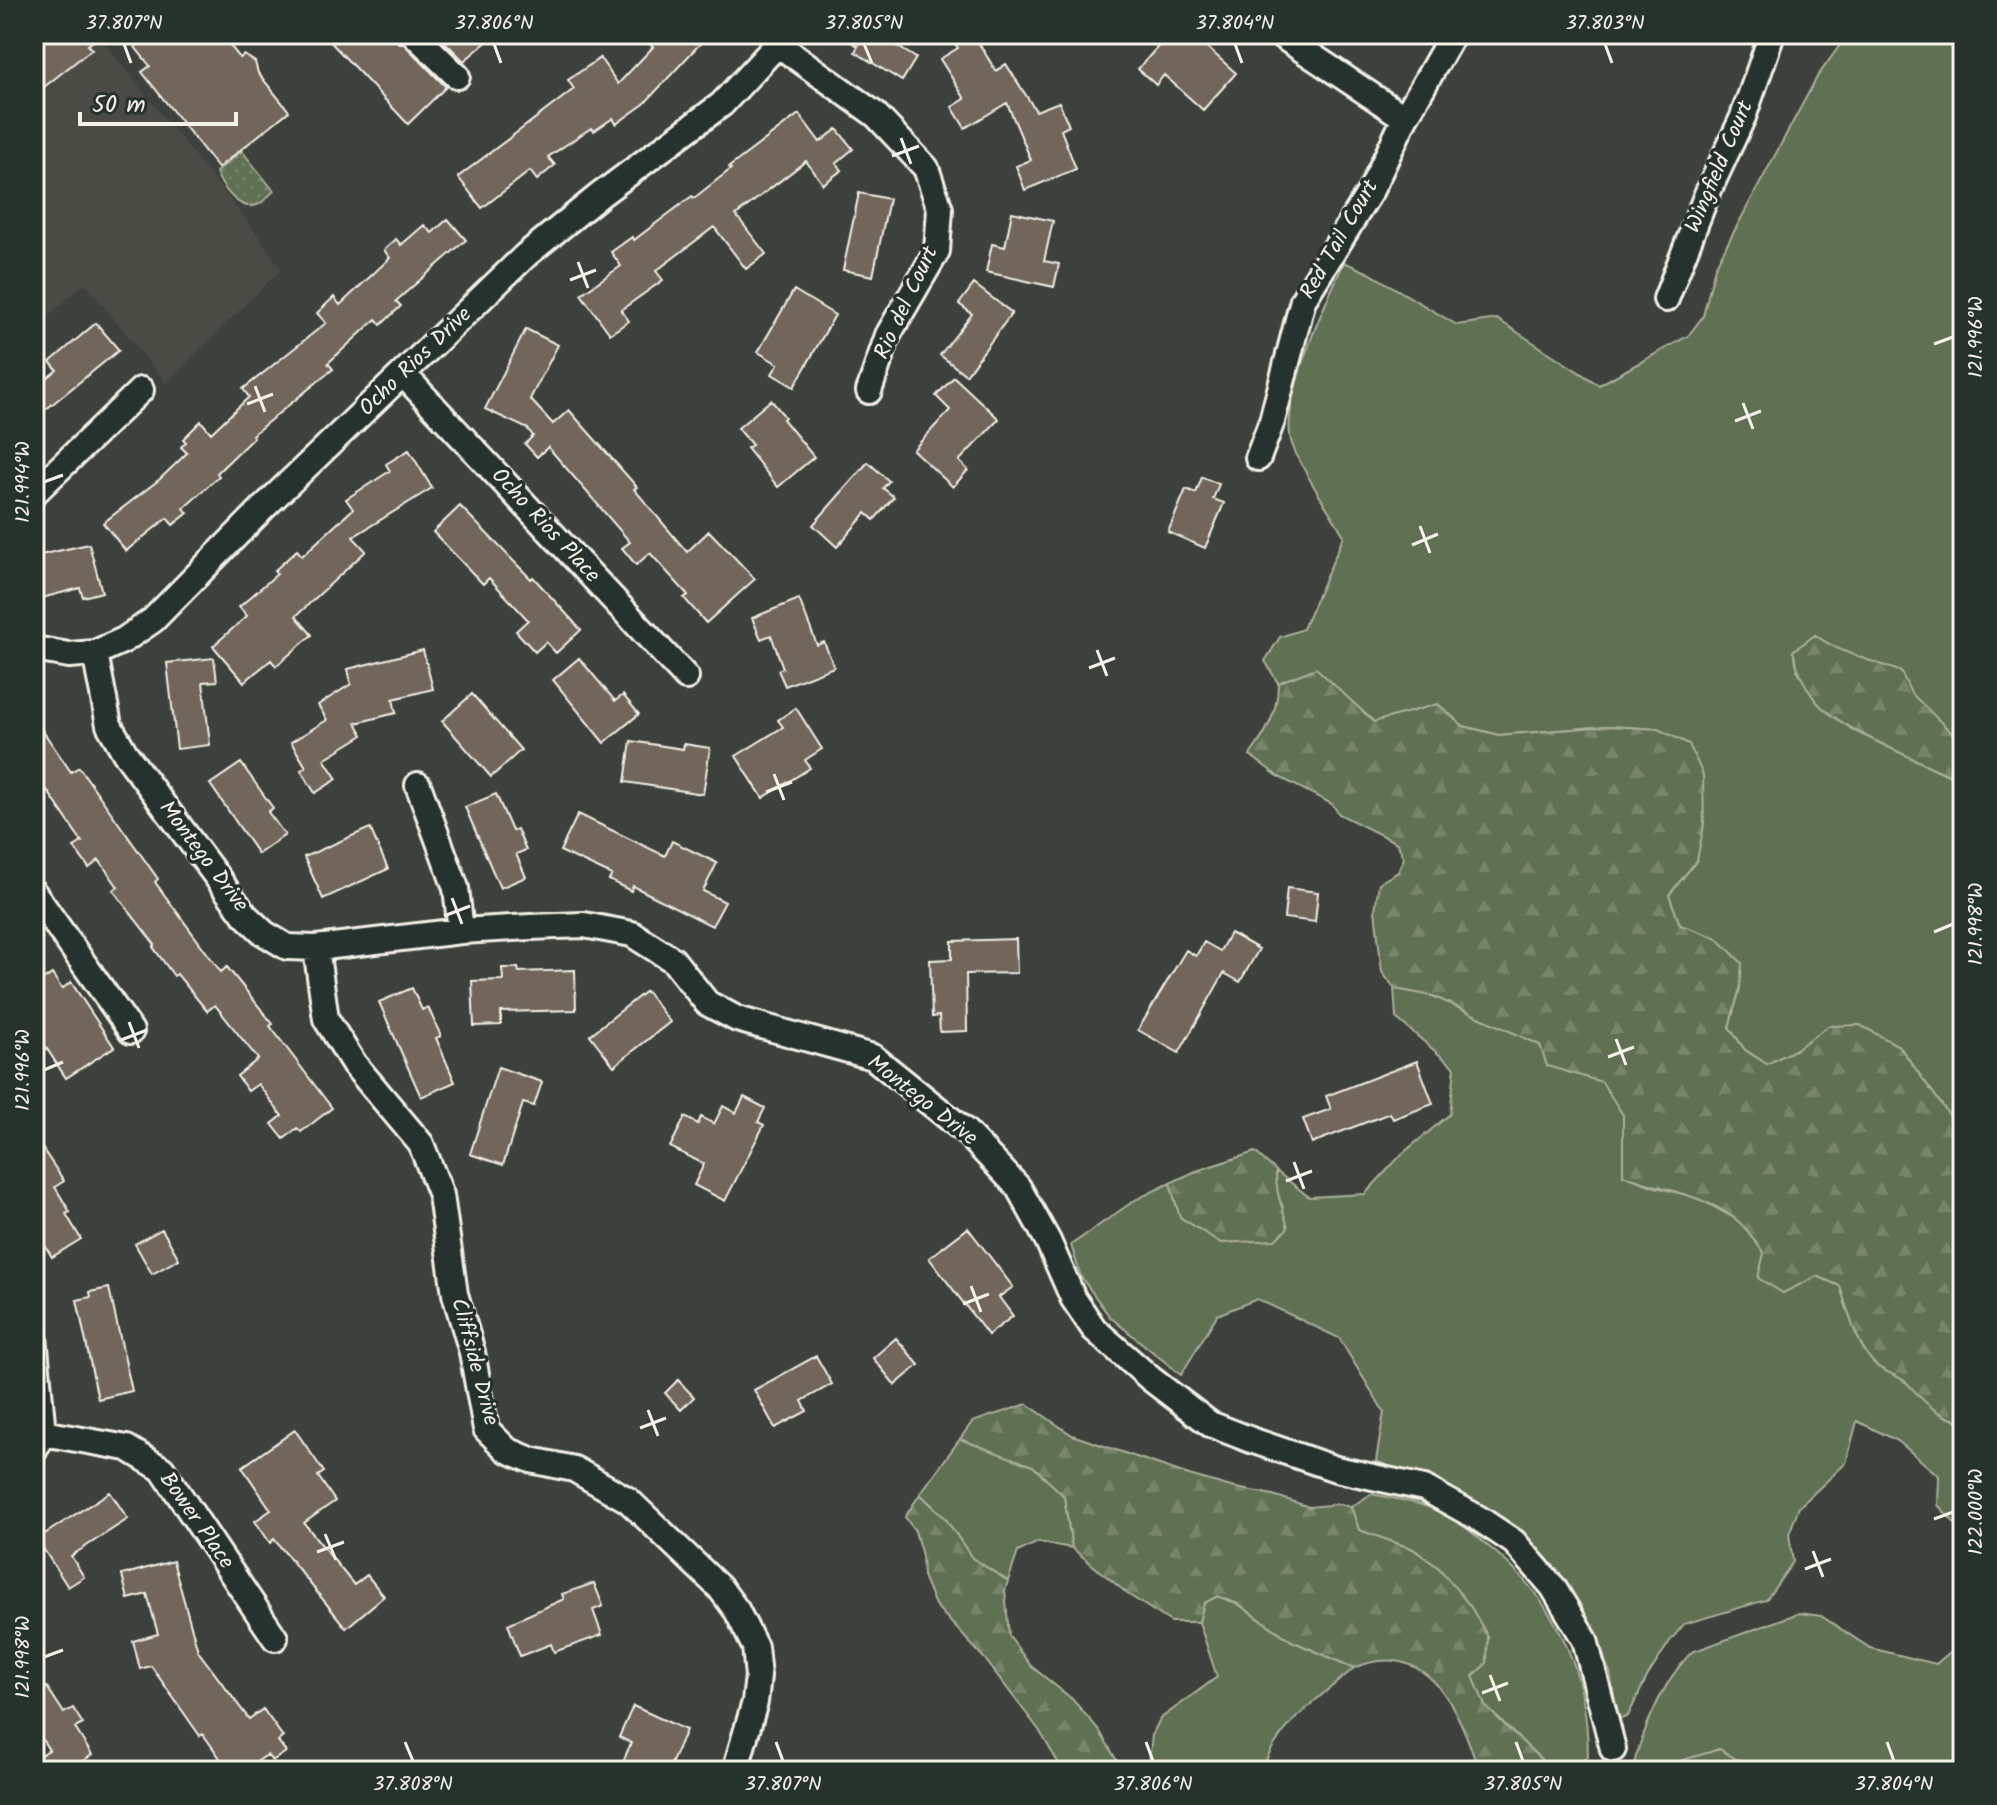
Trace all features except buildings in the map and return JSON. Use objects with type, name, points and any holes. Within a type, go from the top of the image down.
[{"type":"street","points":[[414,34],[457,76]]},
{"type":"street","points":[[1279,34],[1405,118],[1453,34]]},
{"type":"street","name":"Wingfield Court","points":[[1666,299],[1707,194],[1743,117],[1772,34]]},
{"type":"street","name":"Ocho Rios Drive","points":[[34,649],[69,655],[95,653],[124,640],[153,620],[263,508],[526,255],[722,104],[783,40]]},
{"type":"street","name":"Rio del Court","points":[[783,40],[876,115],[926,168],[940,209],[937,251],[888,335],[869,391]]},
{"type":"street","name":"Red Tail Court","points":[[1258,458],[1272,421],[1303,300],[1371,190],[1405,118]]},
{"type":"street","name":"Ocho Rios Place","points":[[403,374],[686,677]]},
{"type":"street","points":[[34,493],[141,390]]},
{"type":"street","name":"Montego Drive","points":[[95,653],[109,725],[125,753],[245,915],[264,933],[287,947],[316,948],[461,931],[584,925],[632,934],[673,960],[707,1003],[737,1019],[873,1057],[965,1131],[1018,1187],[1048,1241],[1073,1298],[1094,1329],[1151,1379],[1210,1424],[1336,1469],[1424,1488],[1514,1542],[1553,1587],[1585,1640],[1613,1749]]},
{"type":"street","points":[[418,785],[456,888],[461,931]]},
{"type":"street","points":[[34,893],[131,1031]]},
{"type":"street","name":"Cliffside Drive","points":[[316,948],[326,1019],[354,1064],[421,1144],[441,1195],[455,1294],[472,1352],[486,1429],[507,1450],[531,1460],[574,1469],[628,1500],[720,1588],[737,1611],[755,1647],[758,1676],[755,1702],[735,1771]]},
{"type":"street","points":[[34,1337],[39,1442]]},
{"type":"street","name":"Bower Place","points":[[39,1442],[127,1448],[162,1469],[275,1638]]},
{"type":"shaded area","points":[[34,34],[97,34],[254,230],[281,269],[166,383],[85,283],[34,329]]},
{"type":"green space","points":[[1848,34],[1963,34],[1963,739],[1958,739],[1910,693],[1901,672],[1845,652],[1815,635],[1797,670],[1818,703],[1854,731],[1963,782],[1963,1126],[1952,1119],[1899,1046],[1795,1050],[1767,1064],[1745,1050],[1729,1027],[1740,988],[1717,938],[1680,925],[1669,895],[1697,860],[1658,729],[1608,726],[1499,735],[1463,726],[1438,704],[1374,722],[1316,669],[1278,683],[1265,661],[1280,637],[1303,629],[1344,536],[1296,454],[1289,426],[1306,353],[1344,262],[1369,273],[1457,325],[1497,319],[1599,385],[1688,336],[1703,316],[1715,267],[1817,77]]},
{"type":"green space","points":[[242,151],[274,191],[261,203],[252,206],[232,197],[216,172]]},
{"type":"green space","points":[[1815,635],[1846,652],[1901,672],[1911,693],[1958,739],[1963,739],[1963,782],[1864,735],[1828,713],[1808,689],[1793,651]]},
{"type":"green space","points":[[1316,668],[1374,722],[1438,704],[1463,726],[1499,735],[1608,726],[1658,729],[1689,744],[1703,775],[1704,825],[1697,860],[1669,895],[1680,925],[1717,938],[1742,963],[1740,988],[1729,1027],[1745,1050],[1767,1064],[1795,1050],[1828,1026],[1860,1025],[1899,1046],[1952,1119],[1963,1126],[1963,1422],[1938,1412],[1904,1381],[1880,1368],[1870,1358],[1854,1328],[1840,1286],[1817,1276],[1783,1293],[1758,1278],[1764,1253],[1729,1214],[1701,1200],[1623,1175],[1623,1115],[1602,1082],[1547,1066],[1540,1045],[1433,996],[1395,989],[1382,972],[1375,910],[1379,883],[1398,872],[1404,858],[1397,843],[1339,814],[1332,804],[1279,777],[1250,755],[1270,721],[1278,683]]},
{"type":"green space","points":[[1394,987],[1433,996],[1540,1045],[1548,1066],[1603,1082],[1623,1115],[1624,1175],[1698,1198],[1740,1221],[1764,1253],[1840,1286],[1854,1328],[1870,1358],[1880,1368],[1904,1381],[1938,1412],[1963,1422],[1963,1532],[1938,1505],[1939,1476],[1898,1441],[1857,1421],[1846,1463],[1799,1507],[1789,1534],[1793,1562],[1766,1600],[1684,1624],[1647,1677],[1628,1716],[1621,1719],[1617,1716],[1610,1672],[1569,1587],[1547,1562],[1475,1503],[1376,1461],[1384,1412],[1339,1338],[1257,1299],[1217,1315],[1181,1375],[1110,1317],[1081,1277],[1071,1245],[1135,1200],[1170,1183],[1180,1217],[1221,1243],[1236,1242],[1283,1207],[1275,1191],[1276,1171],[1309,1197],[1365,1194],[1402,1154],[1450,1114],[1455,1068],[1396,1018]]},
{"type":"green space","points":[[1255,1152],[1276,1171],[1278,1193],[1288,1228],[1275,1240],[1221,1243],[1180,1217],[1170,1183]]},
{"type":"green space","points":[[1027,1404],[1072,1435],[1189,1475],[1309,1507],[1339,1504],[1351,1507],[1359,1530],[1413,1549],[1439,1568],[1471,1607],[1488,1637],[1487,1663],[1473,1676],[1485,1706],[1552,1770],[1492,1770],[1490,1761],[1475,1760],[1447,1698],[1418,1669],[1400,1662],[1379,1661],[1354,1668],[1292,1641],[1238,1604],[1218,1596],[1204,1603],[1199,1622],[1171,1622],[1129,1595],[1072,1548],[1064,1496],[1033,1466],[960,1439],[972,1422]]},
{"type":"green space","points":[[960,1439],[1033,1466],[1064,1496],[1072,1548],[1038,1542],[1018,1552],[1008,1581],[972,1558],[945,1518],[920,1494]]},
{"type":"green space","points":[[920,1494],[945,1518],[972,1558],[1008,1581],[1005,1590],[1009,1636],[1031,1666],[1072,1699],[1099,1730],[1123,1771],[1063,1771],[1039,1730],[984,1658],[935,1605],[923,1576],[922,1556],[915,1531],[905,1517]]},
{"type":"green space","points":[[1371,1494],[1420,1504],[1452,1517],[1507,1563],[1529,1586],[1562,1636],[1573,1663],[1582,1693],[1588,1757],[1552,1770],[1485,1706],[1439,1568],[1413,1549],[1359,1530],[1351,1507]]},
{"type":"green space","points":[[1217,1596],[1238,1604],[1292,1641],[1354,1668],[1288,1727],[1268,1755],[1262,1771],[1148,1771],[1152,1735],[1160,1719],[1217,1677],[1199,1622],[1204,1603]]},
{"type":"green space","points":[[1799,1613],[1821,1616],[1870,1648],[1936,1664],[1963,1641],[1963,1771],[1881,1771],[1865,1760],[1834,1771],[1774,1771],[1736,1759],[1719,1749],[1666,1767],[1632,1771],[1655,1707],[1672,1677],[1692,1652]]},
{"type":"green space","points":[[1720,1749],[1736,1759],[1774,1771],[1646,1771]]}]
